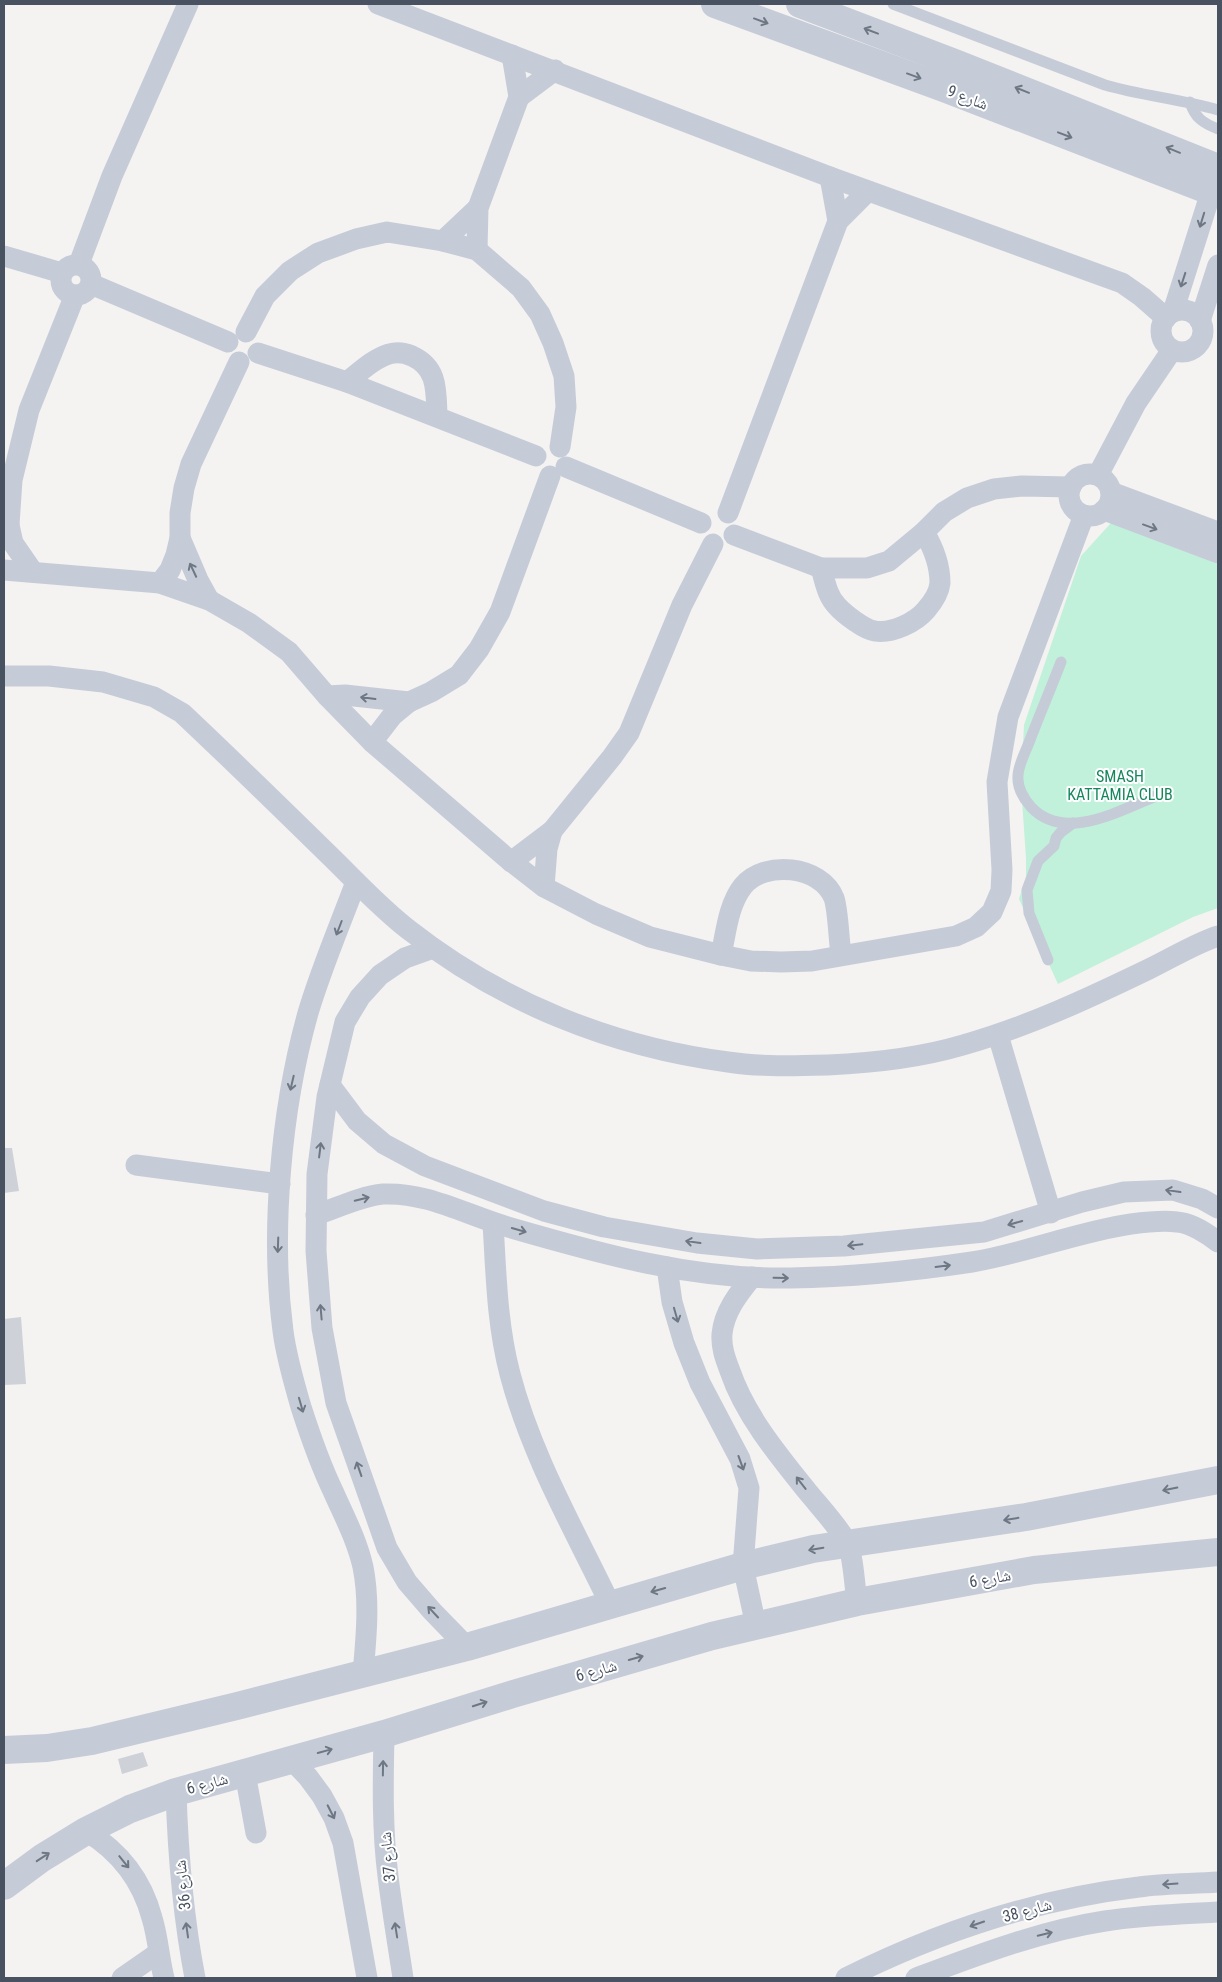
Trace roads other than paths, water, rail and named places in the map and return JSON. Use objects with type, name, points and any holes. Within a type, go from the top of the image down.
[{"type":"street","points":[[188,4],[70,269],[61,279],[64,290],[68,294],[83,290],[228,342]]},
{"type":"street","points":[[378,4],[555,70],[830,178],[1122,283],[1169,315]]},
{"type":"street","name":"شارع 9","points":[[715,4],[1216,185]]},
{"type":"street","name":"شارع 9","points":[[800,4],[955,63],[1216,185]]},
{"type":"street","points":[[477,250],[478,208],[519,97],[512,55]]},
{"type":"street","points":[[944,88],[955,63]]},
{"type":"street","points":[[519,97],[555,70]]},
{"type":"street","points":[[830,178],[838,222]]},
{"type":"street","points":[[1216,185],[1169,315],[1162,326],[1161,336],[1165,344],[1172,350],[1188,351],[1196,347],[1201,341],[1207,329],[1218,265]]},
{"type":"street","points":[[728,513],[838,222],[868,191]]},
{"type":"street","points":[[443,241],[478,208]]},
{"type":"street","points":[[246,332],[265,296],[290,271],[318,254],[356,239],[387,232],[443,241],[477,250],[521,288],[540,314],[553,343],[564,376],[566,407],[560,447]]},
{"type":"street","points":[[4,256],[70,269]]},
{"type":"street","points":[[34,572],[6,531],[12,480],[29,410],[83,290]]},
{"type":"street","points":[[1169,315],[1183,310],[1193,313],[1207,329]]},
{"type":"street","points":[[246,332],[253,334],[260,346],[258,353],[250,362],[238,362],[230,354],[228,342],[235,334],[246,332]]},
{"type":"street","points":[[1098,475],[1136,402],[1172,350]]},
{"type":"street","points":[[258,353],[346,382],[536,456]]},
{"type":"street","points":[[346,382],[376,359],[391,353],[407,354],[421,360],[432,372],[436,388],[437,416]]},
{"type":"street","points":[[160,583],[170,570],[176,555],[180,538],[180,513],[184,488],[191,464],[238,362]]},
{"type":"street","points":[[372,742],[392,716],[408,702],[431,692],[459,675],[479,649],[500,612],[558,472],[567,456],[560,447],[546,446],[536,456],[538,469],[544,474],[558,472],[701,523]]},
{"type":"street","points":[[4,570],[160,583],[209,600],[249,623],[289,652],[372,742],[511,862],[544,887],[596,914],[650,937],[721,956],[750,961],[781,962],[812,961],[956,936],[976,927],[992,912],[1001,891],[1002,870],[997,782],[1008,717],[1100,506],[1104,479],[1098,475],[1090,474],[1075,480],[1069,496],[1077,510],[1100,506],[1218,532]]},
{"type":"street","points":[[734,535],[821,568],[867,568],[889,561],[924,532],[944,512],[967,498],[994,489],[1022,486],[1071,487]]},
{"type":"street","points":[[1100,506],[1218,553]]},
{"type":"street","points":[[721,510],[728,513],[734,519],[736,527],[734,535],[729,541],[721,545],[713,544],[706,539],[702,532],[701,523],[706,515],[713,511],[721,510]]},
{"type":"street","points":[[821,568],[827,591],[836,606],[854,620],[875,631],[900,628],[920,617],[935,600],[940,584],[936,559],[924,532]]},
{"type":"street","points":[[180,538],[209,600]]},
{"type":"street","points":[[511,862],[552,831],[629,733],[682,605],[713,544]]},
{"type":"street","points":[[4,676],[49,676],[103,682],[154,697],[182,713],[356,882],[406,928],[433,948],[469,972],[520,1000],[572,1024],[627,1042],[675,1054],[729,1063],[784,1066],[879,1062],[927,1054],[998,1035],[1047,1016],[1218,936]]},
{"type":"street","points":[[328,696],[345,695],[408,702]]},
{"type":"street","points":[[544,887],[547,849],[552,831]]},
{"type":"street","points":[[721,956],[732,905],[743,886],[756,874],[778,870],[804,871],[822,880],[834,898],[841,955]]},
{"type":"street","points":[[356,882],[308,1013],[290,1092],[280,1184],[277,1252],[283,1332],[301,1406],[331,1489],[356,1542],[363,1567],[366,1596],[363,1674]]},
{"type":"street","points":[[433,948],[405,958],[380,975],[360,996],[345,1022],[330,1085],[317,1174],[316,1251],[322,1328],[336,1403],[387,1548],[407,1582],[467,1647]]},
{"type":"street","points":[[998,1035],[1051,1213]]},
{"type":"street","points":[[330,1085],[357,1121],[384,1144],[425,1166],[544,1212],[604,1227],[697,1243],[757,1249],[844,1246],[984,1232],[1082,1202],[1124,1192],[1173,1190],[1202,1199],[1218,1208]]},
{"type":"street","points":[[136,1165],[280,1184]]},
{"type":"street","points":[[316,1215],[355,1201],[382,1194],[425,1197],[493,1223],[628,1260],[700,1273],[752,1277],[839,1276],[974,1262],[1102,1229],[1151,1221],[1180,1222],[1209,1235],[1218,1242]]},
{"type":"street","points":[[493,1223],[500,1320],[517,1399],[525,1424],[545,1471],[610,1604]]},
{"type":"street","points":[[667,1267],[672,1302],[684,1343],[700,1383],[740,1459],[749,1488],[743,1566],[756,1626]]},
{"type":"street","points":[[752,1277],[737,1296],[727,1316],[722,1333],[723,1352],[734,1383],[754,1418],[792,1472],[826,1513],[848,1544],[857,1602]]},
{"type":"street","points":[[4,1750],[47,1748],[92,1741],[237,1706],[467,1647],[743,1566],[813,1549],[1026,1517],[1218,1480]]},
{"type":"street","name":"شارع 6","points":[[4,1886],[42,1858],[86,1831],[130,1809],[176,1792],[384,1734],[712,1636],[857,1602],[1034,1570],[1218,1552]]},
{"type":"street","name":"شارع 37","points":[[384,1734],[384,1840],[403,1978]]},
{"type":"street","points":[[291,1760],[308,1777],[322,1796],[337,1826],[342,1843],[367,1978]]},
{"type":"street","points":[[244,1772],[256,1833]]},
{"type":"street","name":"شارع 36","points":[[176,1792],[182,1899],[195,1978]]},
{"type":"street","name":"شارع 36","points":[[86,1831],[100,1840],[118,1856],[134,1874],[145,1896],[153,1919],[164,1978]]},
{"type":"street","name":"شارع 38","points":[[846,1978],[931,1940],[1033,1907],[1086,1895],[1139,1887],[1218,1882]]},
{"type":"street","name":"شارع 38","points":[[916,1978],[1036,1936],[1104,1921],[1173,1914],[1218,1912]]},
{"type":"street","points":[[122,1978],[158,1953]]},
{"type":"lane","points":[[893,4],[1105,85],[1126,91],[1190,102],[1218,110]]},
{"type":"lane","points":[[1190,102],[1198,118],[1218,129]]},
{"type":"lane","points":[[1061,662],[1024,755],[1018,776],[1023,798],[1038,814],[1055,820],[1073,823],[1091,822],[1156,796]]},
{"type":"lane","points":[[1001,752],[1024,755]]},
{"type":"lane","points":[[1048,960],[1029,913],[1028,890],[1038,861],[1054,846],[1056,838],[1061,832],[1073,823]]},
{"type":"park label","name":"SMASH KATTAMIA CLUB","points":[[1120,785]]}]
